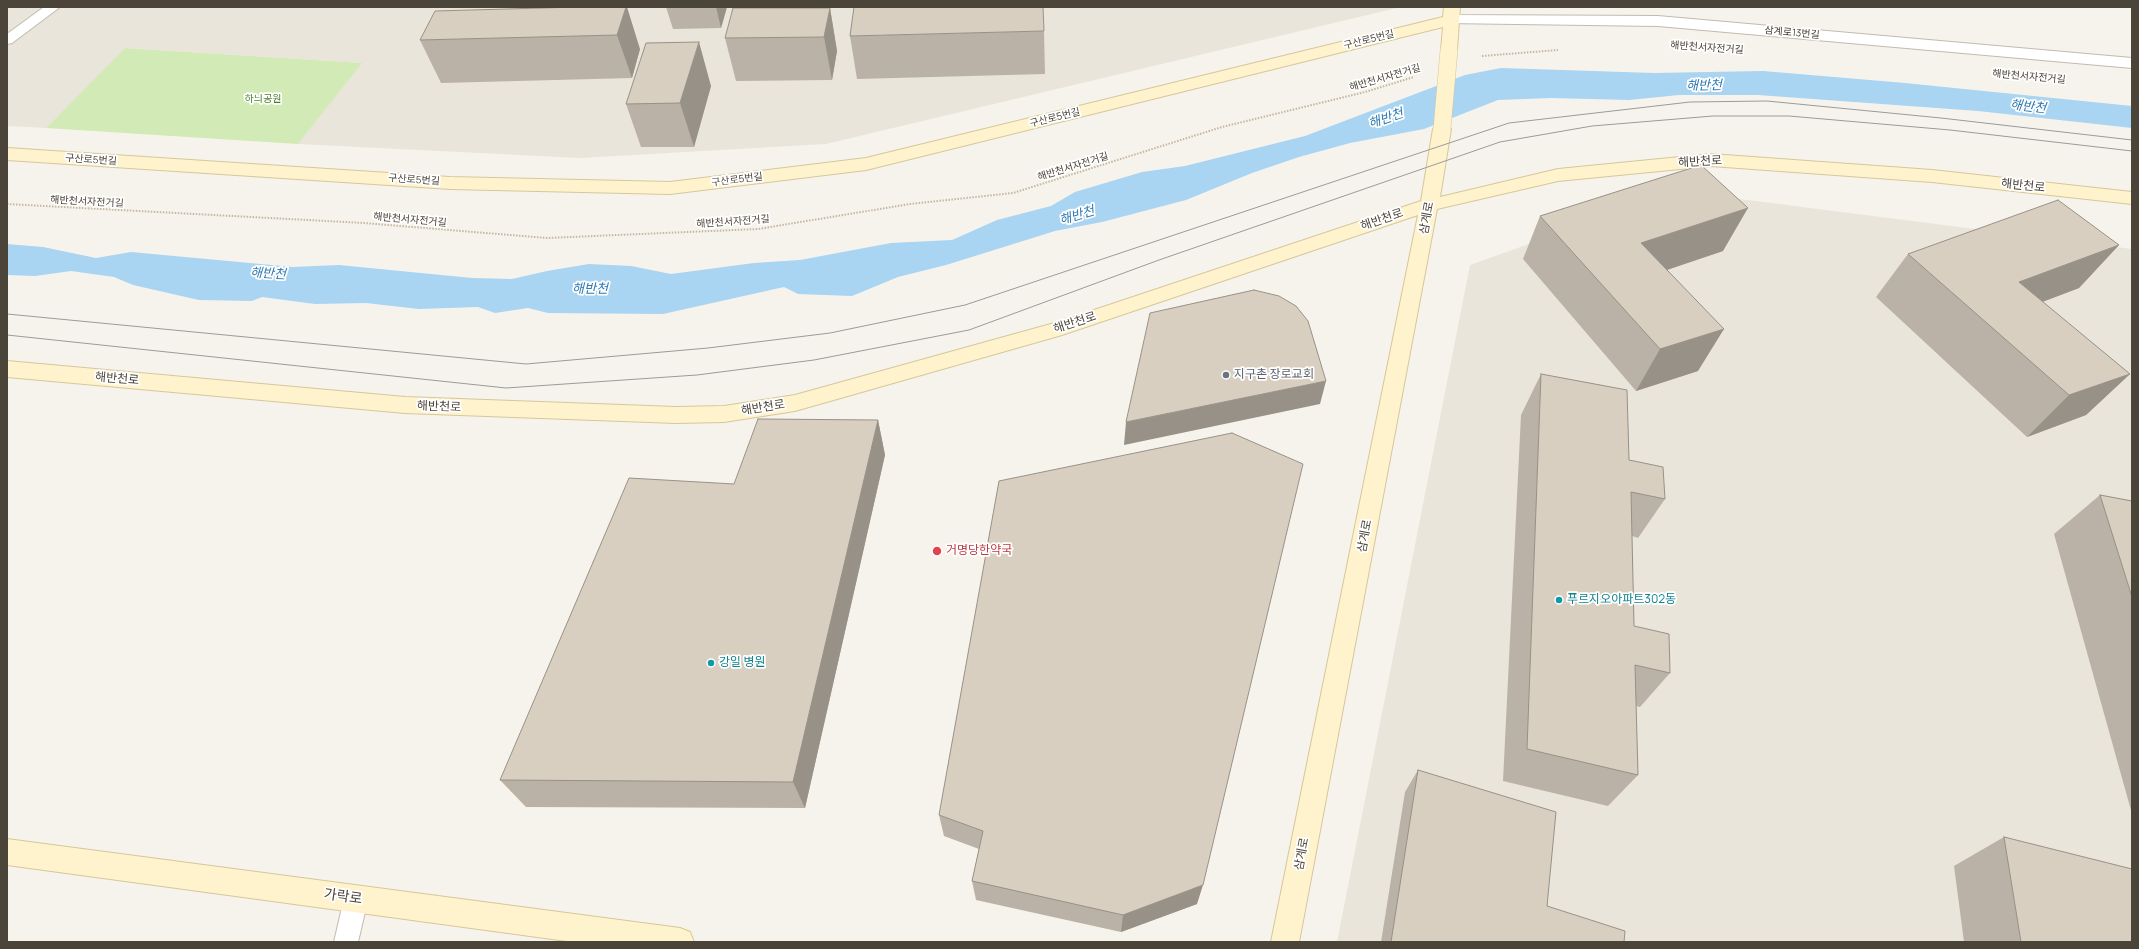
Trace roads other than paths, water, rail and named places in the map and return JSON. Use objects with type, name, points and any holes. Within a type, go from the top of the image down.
[{"type":"street","name":"삼계로13번길","points":[[1451,14],[1657,14],[2132,64]]},
{"type":"street","name":"삼계로","points":[[1285,942],[1429,205],[1442,129],[1451,14]]},
{"type":"street","name":"구산로5번길","points":[[7,154],[450,183],[670,188],[866,164],[1451,14]]},
{"type":"street","name":"해반천로","points":[[7,369],[405,406],[676,415],[724,414],[795,403],[1062,328],[1429,205],[1558,175],[1712,160],[1932,176],[2132,198]]},
{"type":"street","name":"가락로","points":[[7,852],[680,942]]},
{"type":"lane","points":[[7,40],[53,7]]},
{"type":"lane","points":[[346,942],[356,899]]},
{"type":"water","name":"해반천","points":[[1501,68],[1654,73],[1763,71],[1905,83],[2132,106],[2132,128],[1978,111],[1758,95],[1679,95],[1629,100],[1551,98],[1498,100],[1424,129],[1350,143],[1299,157],[1252,173],[1186,200],[1102,222],[1055,231],[946,265],[898,277],[852,296],[798,294],[784,287],[663,314],[548,313],[528,308],[495,313],[478,307],[419,309],[366,303],[315,304],[262,297],[252,301],[199,300],[133,285],[114,277],[71,271],[35,276],[7,275],[7,244],[43,247],[96,258],[131,252],[293,267],[339,265],[472,278],[512,279],[589,264],[631,266],[671,274],[754,263],[800,260],[891,243],[952,240],[997,220],[1051,206],[1075,192],[1142,172],[1185,166],[1305,136],[1465,75]]},
{"type":"tram line","points":[[7,314],[526,364],[708,348],[830,333],[965,305],[1509,123],[1690,102],[1767,101],[1941,118],[2132,140]]},
{"type":"tram line","points":[[7,335],[506,388],[697,375],[814,360],[969,330],[1159,260],[1500,142],[1592,126],[1713,116],[1789,116],[1950,130],[2132,151]]},
{"type":"place","name":"지구촌 장로교회","points":[[1226,375]]},
{"type":"place","name":"거명당한약국","points":[[937,551]]},
{"type":"place","name":"푸르지오아파트302동","points":[[1559,600]]},
{"type":"place","name":"강일 병원","points":[[711,663]]},
{"type":"park label","name":"하늬공원","points":[[263,99]]}]
